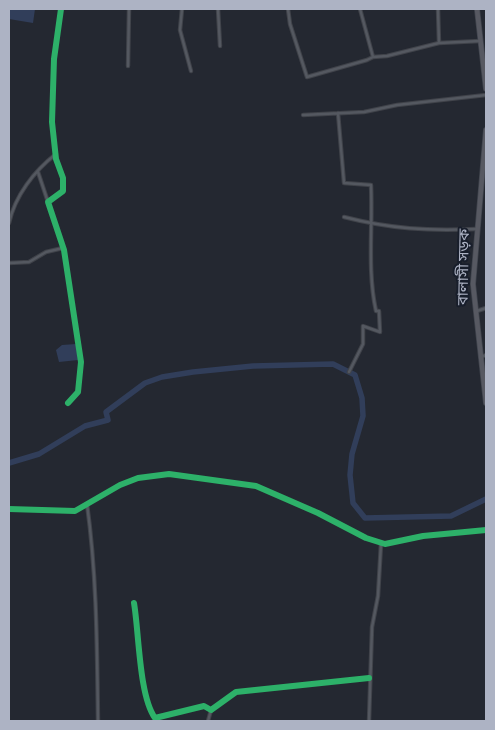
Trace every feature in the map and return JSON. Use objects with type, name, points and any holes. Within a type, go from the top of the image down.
[{"type":"main road","points":[[477,9],[486,89]]},
{"type":"main road","name":"বালাসী সড়ক","points":[[486,130],[476,229],[473,284],[484,356],[486,403]]},
{"type":"street","points":[[48,202],[63,190],[63,178],[56,154],[52,89],[60,9]]},
{"type":"street","points":[[128,66],[130,9]]},
{"type":"street","points":[[182,9],[180,30],[191,71]]},
{"type":"street","points":[[218,9],[220,46]]},
{"type":"street","points":[[288,9],[290,24],[307,77],[373,57],[387,56],[439,43],[481,41]]},
{"type":"street","points":[[360,9],[373,57]]},
{"type":"street","points":[[438,9],[439,43]]},
{"type":"street","points":[[303,115],[364,112],[397,105],[486,94]]},
{"type":"street","points":[[338,113],[344,183],[371,185],[373,224],[372,290],[376,311],[380,311],[380,332],[363,326],[363,344],[349,372]]},
{"type":"street","points":[[9,223],[13,206],[42,165],[56,154]]},
{"type":"street","points":[[38,172],[63,248],[81,362],[78,392],[68,403]]},
{"type":"street","points":[[344,217],[417,231],[476,229]]},
{"type":"street","points":[[9,263],[29,262],[46,252],[63,248]]},
{"type":"street","points":[[476,311],[486,308]]},
{"type":"street","points":[[9,509],[75,511],[120,485],[152,475],[169,474],[247,484],[301,505],[381,544],[390,544],[423,536],[486,530]]},
{"type":"street","points":[[87,504],[93,547],[99,674],[98,721]]},
{"type":"street","points":[[369,721],[372,627],[378,596],[381,544]]},
{"type":"street","points":[[134,603],[150,711],[155,718],[204,706],[211,710]]},
{"type":"street","points":[[208,721],[211,710],[236,692],[369,678]]},
{"type":"water","points":[[9,9],[35,9],[33,23],[9,19]]},
{"type":"water","points":[[76,344],[78,360],[59,362],[56,350],[62,345]]},
{"type":"waterway","points":[[9,463],[39,454],[85,426],[108,420],[106,412],[145,383],[162,377],[253,366],[333,364],[355,375],[362,398],[363,416],[352,454],[350,475],[353,503],[365,518],[451,516],[486,499]]},
{"type":"cycle path","points":[[61,9],[54,59],[52,122],[56,159],[63,178],[63,191],[48,202],[64,250],[81,362],[78,392],[68,403]]},
{"type":"cycle path","points":[[9,509],[75,511],[120,485],[138,478],[169,474],[256,486],[318,513],[366,538],[385,544],[423,536],[486,530]]},
{"type":"cycle path","points":[[134,603],[143,680],[150,708],[155,718],[204,706],[211,710],[236,692],[369,678]]}]
